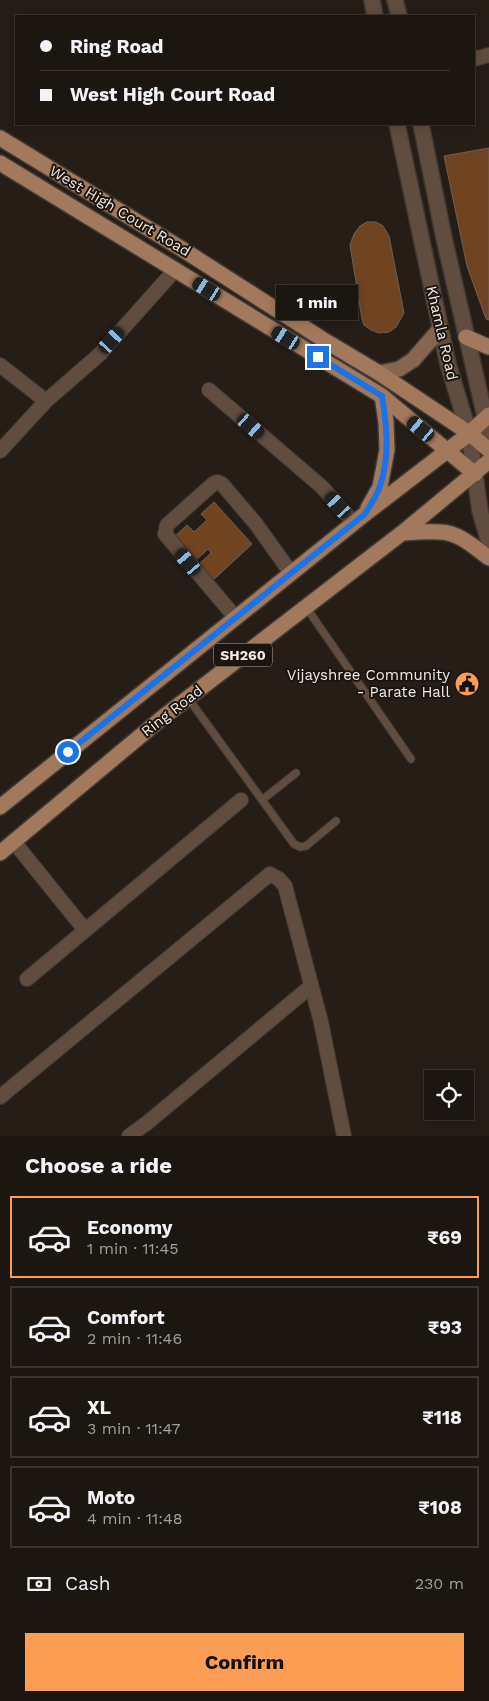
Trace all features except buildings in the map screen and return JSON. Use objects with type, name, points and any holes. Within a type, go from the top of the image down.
[{"type":"main road","name":"West High Court Road","points":[[0,138],[185,251],[327,342],[380,373],[469,433],[489,450]]},
{"type":"main road","name":"West High Court Road","points":[[0,162],[382,396],[475,474]]},
{"type":"main road","points":[[380,373],[399,369],[413,360],[440,329]]},
{"type":"main road","points":[[466,337],[489,347]]},
{"type":"main road","points":[[359,518],[380,487],[387,450],[386,422],[382,396]]},
{"type":"main road","name":"SH260","points":[[0,807],[359,518],[469,433],[488,423]]},
{"type":"main road","name":"Ring Road","points":[[0,853],[188,698],[402,533],[489,461]]},
{"type":"main road","points":[[402,533],[442,532],[451,534],[461,538],[489,558]]},
{"type":"street","points":[[372,0],[376,15]]},
{"type":"street","points":[[395,0],[399,15]]},
{"type":"street","points":[[475,59],[489,55]]},
{"type":"street","name":"Khamla Road","points":[[397,125],[448,364],[469,433],[480,511],[489,542]]},
{"type":"street","name":"Khamla Road","points":[[421,125],[466,337],[488,423]]},
{"type":"street","points":[[0,451],[46,401],[100,354],[175,270]]},
{"type":"street","points":[[0,364],[46,401]]},
{"type":"street","points":[[209,390],[359,518]]},
{"type":"street","points":[[235,617],[164,534],[167,525],[213,484],[217,482],[222,484],[256,524],[291,573]]},
{"type":"street","points":[[27,979],[240,800]]},
{"type":"street","points":[[14,842],[85,930]]},
{"type":"street","points":[[0,1096],[270,874],[279,879],[285,886],[310,987],[321,1022],[344,1136]]},
{"type":"street","points":[[129,1136],[310,987]]},
{"type":"lane","points":[[306,607],[411,759]]},
{"type":"lane","points":[[188,698],[294,844],[300,847],[306,846],[336,821]]},
{"type":"lane","points":[[262,800],[296,772]]},
{"type":"place","name":"Vijayshree Community - Parate Hall","points":[[467,684]]},
{"type":"route","points":[[68,752],[365,514],[380,487],[387,450],[386,422],[382,396],[318,357]]}]
